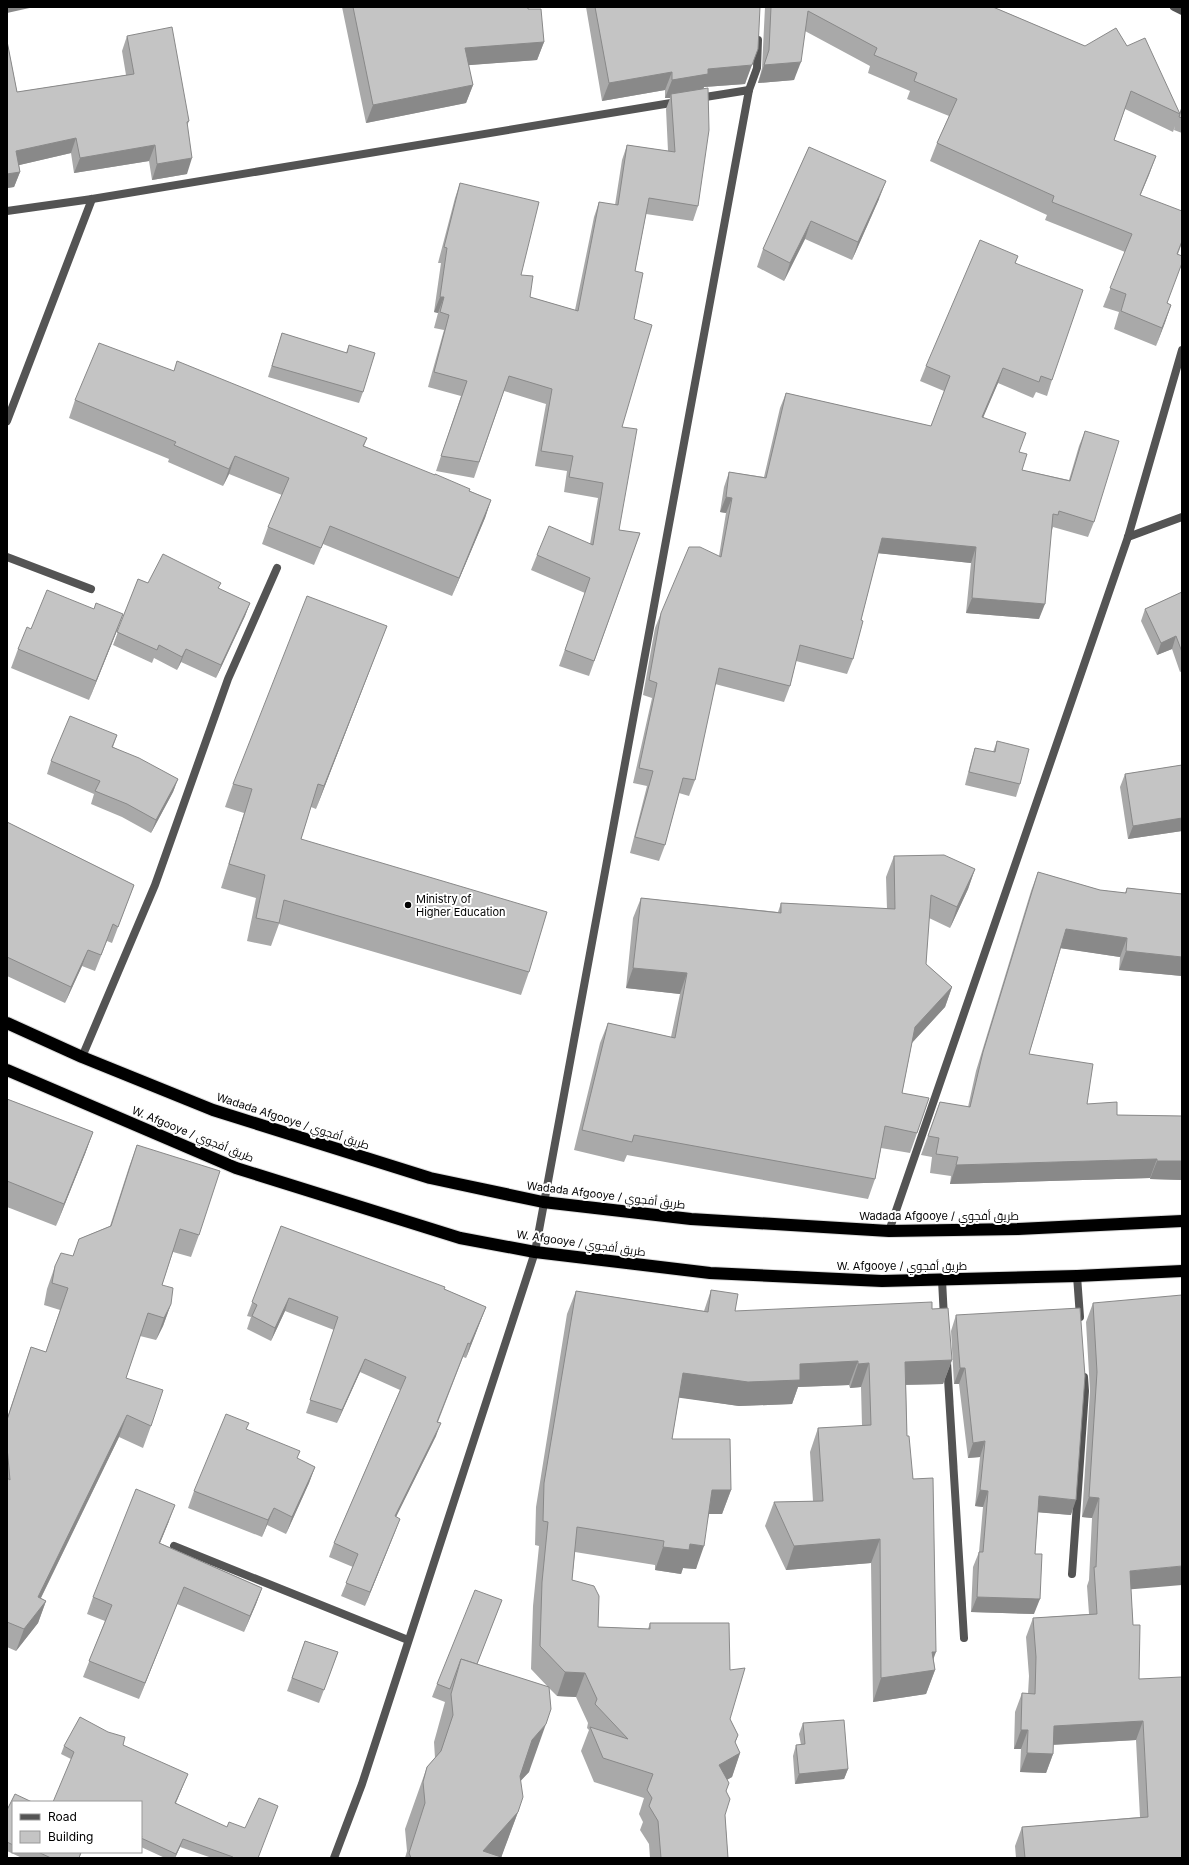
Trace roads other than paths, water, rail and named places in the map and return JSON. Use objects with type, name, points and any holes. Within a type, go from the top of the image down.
[{"type":"highway","name":"Wadada Afgooye / طريق أفجوي","points":[[7,1024],[82,1057],[213,1110],[430,1178],[543,1202],[691,1219],[890,1231],[1018,1229],[1182,1221]]},
{"type":"highway","name":"W. Afgooye / طريق أفجوي","points":[[7,1070],[236,1168],[460,1238],[535,1252],[710,1273],[882,1281],[1077,1276],[1182,1270]]},
{"type":"street","points":[[1174,7],[1182,11]]},
{"type":"street","points":[[334,1858],[362,1784],[535,1252],[749,90],[756,68],[759,30]]},
{"type":"street","points":[[7,211],[92,199],[749,90]]},
{"type":"street","points":[[7,421],[92,199]]},
{"type":"street","points":[[890,1231],[1128,537],[1182,350]]},
{"type":"street","points":[[1128,537],[1182,517]]},
{"type":"street","points":[[7,557],[91,589]]},
{"type":"street","points":[[82,1057],[155,885],[228,679],[278,568]]},
{"type":"street","points":[[1077,1276],[1080,1322]]},
{"type":"street","points":[[942,1280],[945,1328]]},
{"type":"street","points":[[946,1352],[964,1638]]},
{"type":"street","points":[[1072,1574],[1085,1391],[1083,1368]]},
{"type":"street","points":[[174,1546],[408,1640]]},
{"type":"place","name":"Ministry of Higher Education","points":[[408,905]]}]
